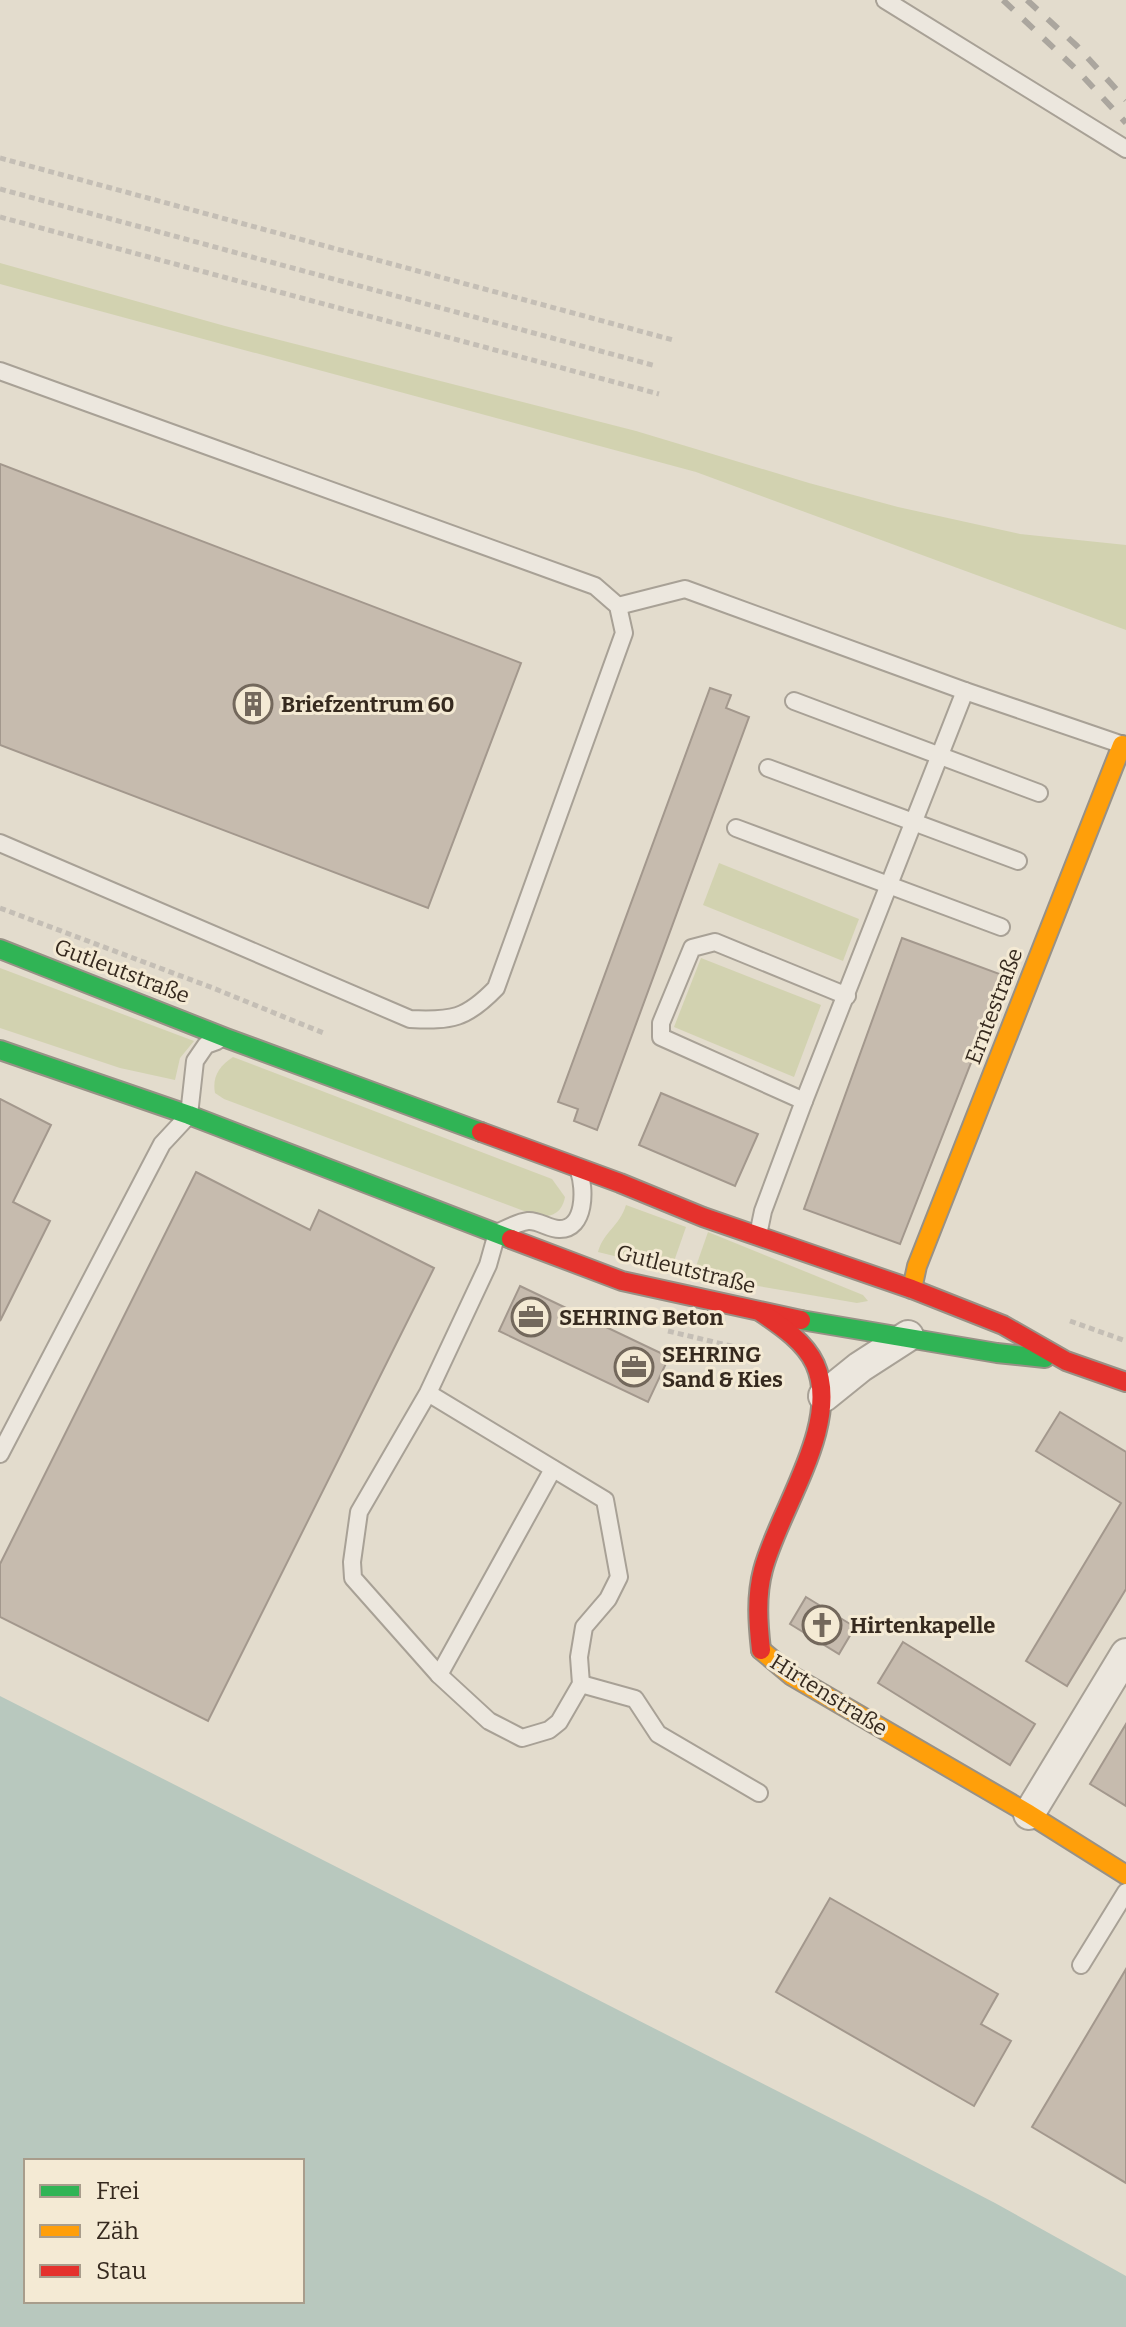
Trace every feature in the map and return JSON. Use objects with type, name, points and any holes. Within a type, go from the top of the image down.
[{"type":"main road","name":"Erntestraße","points":[[908,1295],[1124,746]]},
{"type":"main road","name":"Gutleutstraße","points":[[0,949],[226,1038],[620,1183],[908,1295],[1003,1325],[1066,1361],[1126,1382]]},
{"type":"main road","name":"Gutleutstraße","points":[[0,1050],[189,1115],[622,1281],[762,1313],[869,1331],[897,1327],[997,1353],[1066,1361]]},
{"type":"main road","points":[[762,1313],[790,1332],[816,1365],[824,1396]]},
{"type":"main road","name":"Hirtenstraße","points":[[824,1396],[819,1425],[765,1565],[756,1612],[761,1651],[792,1676],[1029,1814],[1126,1875]]},
{"type":"street","points":[[824,1396],[860,1367],[897,1327]]},
{"type":"street","points":[[1029,1814],[1126,1654]]},
{"type":"lane","points":[[885,0],[1121,147]]},
{"type":"lane","points":[[0,371],[595,586],[618,606],[624,633],[496,988],[474,1010],[442,1021],[410,1019],[0,843]]},
{"type":"lane","points":[[618,606],[685,589],[1124,746]]},
{"type":"lane","points":[[757,1236],[763,1211],[804,1101],[965,691]]},
{"type":"lane","points":[[794,701],[1039,793]]},
{"type":"lane","points":[[768,768],[1018,861]]},
{"type":"lane","points":[[736,828],[1001,927]]},
{"type":"lane","points":[[804,1101],[661,1037],[661,1023],[692,948],[715,942],[847,996]]},
{"type":"lane","points":[[0,1454],[162,1144],[189,1115],[195,1061],[206,1045],[226,1038]]},
{"type":"lane","points":[[428,1393],[605,1500],[619,1577],[608,1599],[584,1627],[579,1657],[581,1684],[559,1722],[549,1730],[522,1738],[489,1721],[439,1675],[353,1578],[352,1570],[359,1512],[428,1393],[488,1265],[497,1233],[528,1221],[562,1229],[571,1226],[584,1196],[578,1169]]},
{"type":"lane","points":[[869,1331],[897,1327]]},
{"type":"lane","points":[[439,1675],[553,1469]]},
{"type":"lane","points":[[581,1684],[635,1699],[658,1734],[759,1793]]},
{"type":"lane","points":[[1081,1965],[1126,1892]]},
{"type":"path","points":[[0,158],[673,340]]},
{"type":"path","points":[[0,189],[656,366]]},
{"type":"path","points":[[0,217],[659,394]]},
{"type":"green space","points":[[0,263],[225,326],[636,431],[898,507],[1020,534],[1126,545],[1126,630],[696,472],[0,284]]},
{"type":"green space","points":[[719,863],[859,919],[843,961],[703,905]]},
{"type":"green space","points":[[701,958],[821,1005],[794,1077],[674,1027]]},
{"type":"green space","points":[[0,968],[194,1041],[180,1058],[175,1080],[120,1068],[0,1028]]},
{"type":"green space","points":[[233,1057],[552,1179],[565,1197],[562,1206],[553,1214],[540,1217],[224,1099],[215,1093],[216,1077],[220,1068]]},
{"type":"green space","points":[[626,1205],[686,1227],[671,1270],[598,1252]]},
{"type":"green space","points":[[708,1232],[863,1295],[868,1301],[857,1303],[693,1275]]},
{"type":"shaded area","points":[[0,1696],[866,2136],[1126,2276],[1126,2327],[0,2327]]},
{"type":"building","name":"Briefzentrum 60","points":[[0,464],[521,663],[428,908],[0,745]]},
{"type":"building","points":[[710,688],[731,695],[726,708],[749,717],[597,1130],[574,1121],[578,1109],[558,1102]]},
{"type":"building","points":[[902,938],[1005,976],[900,1244],[804,1209]]},
{"type":"building","points":[[661,1093],[758,1134],[735,1186],[639,1145]]},
{"type":"building","points":[[0,1099],[51,1125],[13,1202],[50,1221],[0,1321]]},
{"type":"building","points":[[196,1172],[310,1230],[319,1210],[434,1268],[208,1721],[0,1617],[0,1564]]},
{"type":"building","points":[[520,1286],[669,1357],[648,1402],[499,1331]]},
{"type":"building","points":[[1060,1412],[1126,1452],[1126,1589],[1067,1686],[1026,1661],[1121,1503],[1036,1451]]},
{"type":"building","name":"Hirtenkapelle","points":[[806,1597],[855,1627],[839,1654],[790,1624]]},
{"type":"building","points":[[903,1642],[1035,1724],[1010,1765],[878,1683]]},
{"type":"building","points":[[1126,1724],[1126,1806],[1090,1784]]},
{"type":"building","points":[[830,1898],[998,1994],[981,2024],[1011,2041],[974,2106],[776,1992]]},
{"type":"building","points":[[1126,1969],[1126,2183],[1032,2127]]},
{"type":"railway","points":[[1003,0],[1077,70],[1126,123]]},
{"type":"railway","points":[[1027,0],[1077,46],[1126,100]]},
{"type":"traffic: fast","points":[[0,949],[226,1038],[481,1132]]},
{"type":"traffic: fast","points":[[0,1050],[189,1115],[511,1239]]},
{"type":"traffic: fast","points":[[801,1320],[997,1353],[1045,1358]]},
{"type":"traffic: slow","points":[[912,1289],[917,1266],[1122,745],[1126,746]]},
{"type":"traffic: slow","points":[[761,1650],[792,1676],[1029,1814],[1126,1875]]},
{"type":"traffic: jam","points":[[481,1132],[703,1217],[912,1289],[1003,1325],[1066,1361],[1126,1382]]},
{"type":"traffic: jam","points":[[511,1239],[622,1281],[801,1320]]},
{"type":"traffic: jam","points":[[761,1650],[758,1600],[763,1570],[814,1440],[821,1388],[811,1356],[792,1335],[762,1313]]},
{"type":"place","name":"Briefzentrum 60","points":[[253,704]]},
{"type":"place","name":"SEHRING Beton","points":[[531,1317]]},
{"type":"place","name":"SEHRING Sand & Kies","points":[[634,1367]]},
{"type":"place","name":"Hirtenkapelle","points":[[822,1625]]}]
